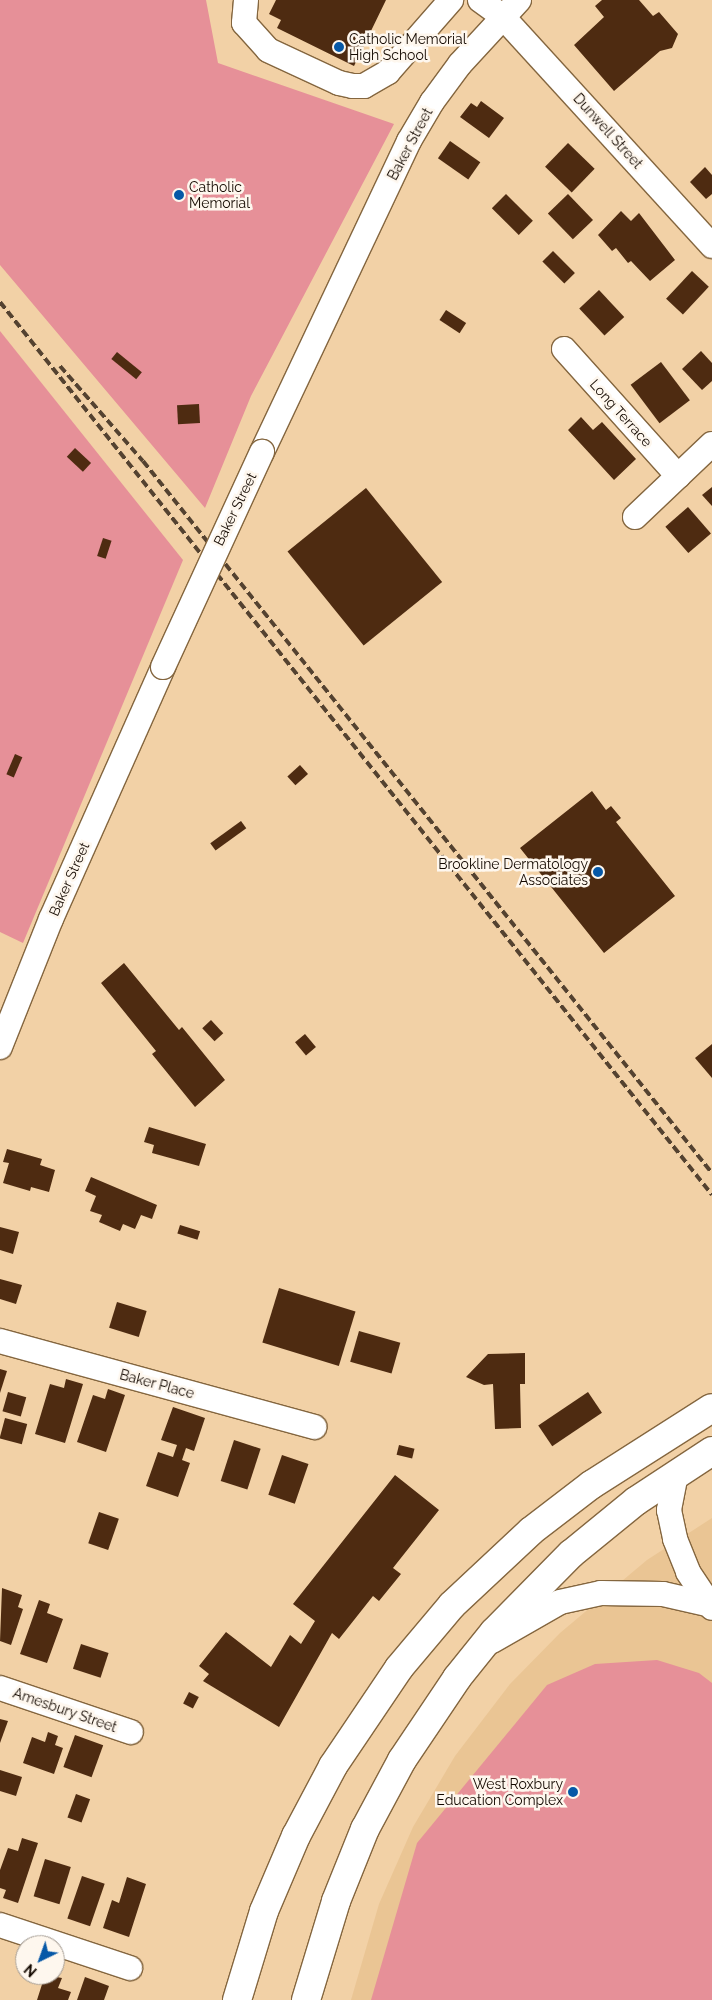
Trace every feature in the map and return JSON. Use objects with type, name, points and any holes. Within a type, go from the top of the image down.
[{"type":"highway","points":[[237,2000],[264,1911],[296,1836],[353,1733],[404,1662],[452,1605],[527,1535],[591,1485],[712,1408]]},
{"type":"highway","points":[[306,2000],[336,1900],[365,1829],[424,1726],[482,1646],[571,1554],[623,1511],[712,1451]]},
{"type":"street","points":[[246,0],[244,23],[268,50],[339,83],[364,86],[388,72],[451,0]]},
{"type":"street","name":"Dunwell Street","points":[[480,0],[503,18],[712,246]]},
{"type":"street","name":"Baker Street","points":[[2,1034],[51,919],[164,667],[262,452],[409,141],[432,102],[460,64],[519,0]]},
{"type":"street","name":"Long Terrace","points":[[564,349],[678,476]]},
{"type":"street","points":[[634,517],[712,444]]},
{"type":"street","name":"Baker Place","points":[[0,1341],[314,1427]]},
{"type":"street","points":[[676,1474],[670,1510],[675,1539],[688,1572],[710,1606]]},
{"type":"street","points":[[482,1646],[560,1602],[601,1593],[663,1594],[710,1606]]},
{"type":"street","name":"Amesbury Street","points":[[0,1688],[131,1732]]},
{"type":"street","points":[[0,1925],[130,1968]]},
{"type":"shaded area","name":"Catholic Memorial","points":[[0,0],[206,0],[218,63],[394,124],[251,396],[205,508],[0,265]]},
{"type":"shaded area","points":[[0,331],[183,560],[23,943],[0,932]]},
{"type":"shaded area","name":"West Roxbury Education Complex","points":[[712,1518],[712,2000],[351,2000],[379,1904],[413,1827],[455,1756],[510,1684],[560,1633],[647,1560]]},
{"type":"shaded area","name":"West Roxbury Education Complex","points":[[657,1660],[699,1673],[712,1683],[712,2000],[371,2000],[417,1843],[547,1685],[595,1664]]},
{"type":"building","name":"Catholic Memorial High School","points":[[276,0],[386,0],[354,66],[277,28],[281,20],[269,14]]},
{"type":"building","points":[[602,0],[639,0],[653,16],[659,12],[678,34],[672,48],[660,51],[614,91],[574,45],[604,17],[595,6]]},
{"type":"building","points":[[481,101],[504,118],[489,138],[460,117],[471,103],[477,107]]},
{"type":"building","points":[[450,141],[480,162],[468,179],[438,158]]},
{"type":"building","points":[[568,143],[595,169],[572,192],[545,167]]},
{"type":"building","points":[[705,167],[712,175],[712,194],[706,199],[690,182]]},
{"type":"building","points":[[506,194],[533,221],[519,235],[492,208]]},
{"type":"building","points":[[568,194],[593,220],[573,239],[548,213]]},
{"type":"building","points":[[621,211],[631,221],[639,213],[675,260],[650,281],[631,261],[628,263],[616,248],[612,251],[598,235]]},
{"type":"building","points":[[553,251],[575,273],[564,284],[542,262]]},
{"type":"building","points":[[692,271],[709,287],[683,314],[666,299]]},
{"type":"building","points":[[599,290],[624,317],[604,335],[579,308]]},
{"type":"building","points":[[446,310],[466,323],[460,333],[439,320]]},
{"type":"building","points":[[701,351],[712,363],[712,381],[702,390],[682,369]]},
{"type":"building","points":[[117,352],[142,372],[136,379],[111,359]]},
{"type":"building","points":[[661,362],[690,400],[660,423],[631,385]]},
{"type":"building","points":[[199,404],[200,423],[178,424],[177,405]]},
{"type":"building","points":[[581,417],[593,430],[602,422],[636,459],[614,480],[568,430]]},
{"type":"building","points":[[75,448],[91,463],[83,472],[67,457]]},
{"type":"building","points":[[712,487],[712,506],[702,495]]},
{"type":"building","points":[[366,488],[442,582],[364,646],[288,552]]},
{"type":"building","points":[[688,507],[711,533],[688,553],[665,527]]},
{"type":"building","points":[[103,538],[112,541],[106,559],[97,556]]},
{"type":"building","points":[[15,754],[22,757],[14,777],[6,774]]},
{"type":"building","points":[[300,765],[308,774],[295,785],[287,776]]},
{"type":"building","name":"Brookline Dermatology Associates","points":[[592,791],[606,810],[611,806],[621,818],[616,822],[675,896],[604,953],[520,848]]},
{"type":"building","points":[[241,821],[246,828],[216,851],[210,843]]},
{"type":"building","points":[[124,963],[179,1030],[182,1027],[225,1080],[195,1107],[152,1054],[156,1051],[101,983]]},
{"type":"building","points":[[211,1020],[223,1033],[214,1041],[202,1028]]},
{"type":"building","points":[[305,1034],[316,1047],[306,1055],[295,1042]]},
{"type":"building","points":[[712,1044],[712,1078],[695,1058]]},
{"type":"building","points":[[149,1127],[206,1144],[199,1166],[152,1153],[154,1145],[144,1142]]},
{"type":"building","points":[[7,1149],[42,1159],[40,1165],[55,1170],[49,1192],[31,1187],[30,1191],[3,1183],[9,1163],[3,1162]]},
{"type":"building","points":[[91,1177],[157,1205],[152,1219],[141,1215],[135,1229],[123,1224],[120,1231],[99,1222],[102,1215],[90,1211],[96,1196],[85,1191]]},
{"type":"building","points":[[180,1225],[200,1231],[197,1240],[177,1234]]},
{"type":"building","points":[[0,1227],[19,1232],[13,1254],[0,1250]]},
{"type":"building","points":[[0,1279],[22,1285],[16,1304],[0,1299]]},
{"type":"building","points":[[279,1288],[356,1311],[339,1366],[262,1343]]},
{"type":"building","points":[[117,1302],[147,1311],[139,1337],[109,1328]]},
{"type":"building","points":[[359,1331],[400,1343],[392,1374],[350,1362]]},
{"type":"building","points":[[525,1353],[525,1384],[520,1384],[521,1428],[495,1429],[493,1384],[484,1385],[466,1377],[488,1354]]},
{"type":"building","points":[[0,1369],[7,1371],[0,1393]]},
{"type":"building","points":[[66,1379],[83,1384],[65,1443],[35,1434],[50,1384],[64,1388]]},
{"type":"building","points":[[108,1389],[125,1395],[106,1452],[77,1442],[93,1395],[105,1399]]},
{"type":"building","points":[[8,1392],[26,1397],[21,1416],[2,1411]]},
{"type":"building","points":[[588,1392],[602,1413],[552,1446],[538,1426]]},
{"type":"building","points":[[173,1407],[205,1418],[194,1451],[186,1448],[182,1460],[190,1463],[178,1497],[146,1486],[158,1452],[173,1457],[177,1445],[161,1440]]},
{"type":"building","points":[[5,1418],[27,1424],[22,1444],[0,1438]]},
{"type":"building","points":[[234,1440],[261,1449],[247,1490],[221,1481]]},
{"type":"building","points":[[399,1445],[415,1449],[412,1459],[397,1455]]},
{"type":"building","points":[[282,1455],[308,1464],[295,1504],[268,1495]]},
{"type":"building","points":[[395,1475],[439,1510],[393,1568],[401,1574],[379,1601],[373,1596],[339,1639],[332,1633],[279,1727],[203,1681],[209,1674],[199,1666],[226,1632],[271,1667],[290,1635],[301,1644],[315,1621],[293,1604]]},
{"type":"building","points":[[99,1512],[119,1519],[108,1550],[88,1543]]},
{"type":"building","points":[[2,1588],[22,1595],[18,1607],[23,1609],[11,1645],[0,1641]]},
{"type":"building","points":[[39,1600],[50,1604],[47,1613],[63,1619],[47,1663],[20,1654]]},
{"type":"building","points":[[81,1644],[109,1653],[101,1678],[73,1669]]},
{"type":"building","points":[[189,1692],[199,1697],[193,1709],[183,1704]]},
{"type":"building","points":[[0,1719],[8,1721],[0,1743]]},
{"type":"building","points":[[48,1732],[58,1736],[55,1745],[63,1748],[54,1774],[23,1763],[32,1737],[45,1742]]},
{"type":"building","points":[[75,1735],[103,1745],[92,1777],[63,1767]]},
{"type":"building","points":[[0,1770],[22,1777],[16,1796],[0,1791]]},
{"type":"building","points":[[76,1794],[90,1799],[82,1823],[67,1817]]},
{"type":"building","points":[[22,1838],[38,1843],[18,1903],[3,1898],[6,1890],[0,1888],[0,1870],[8,1848],[18,1851]]},
{"type":"building","points":[[45,1859],[71,1867],[59,1904],[34,1896]]},
{"type":"building","points":[[82,1876],[105,1884],[90,1926],[67,1919]]},
{"type":"building","points":[[127,1877],[146,1884],[129,1937],[103,1928],[112,1900],[119,1903]]},
{"type":"building","points":[[85,1977],[109,1986],[104,2000],[77,2000]]},
{"type":"building","points":[[42,1985],[59,1985],[58,1988],[71,1992],[68,2000],[37,2000]]},
{"type":"railway","points":[[0,302],[712,1195]]},
{"type":"railway","points":[[60,366],[143,461],[712,1173]]},
{"type":"place","name":"Catholic Memorial High School","points":[[339,47]]},
{"type":"place","name":"Catholic Memorial","points":[[179,195]]},
{"type":"place","name":"Brookline Dermatology Associates","points":[[598,872]]},
{"type":"place","name":"West Roxbury Education Complex","points":[[573,1792]]}]
